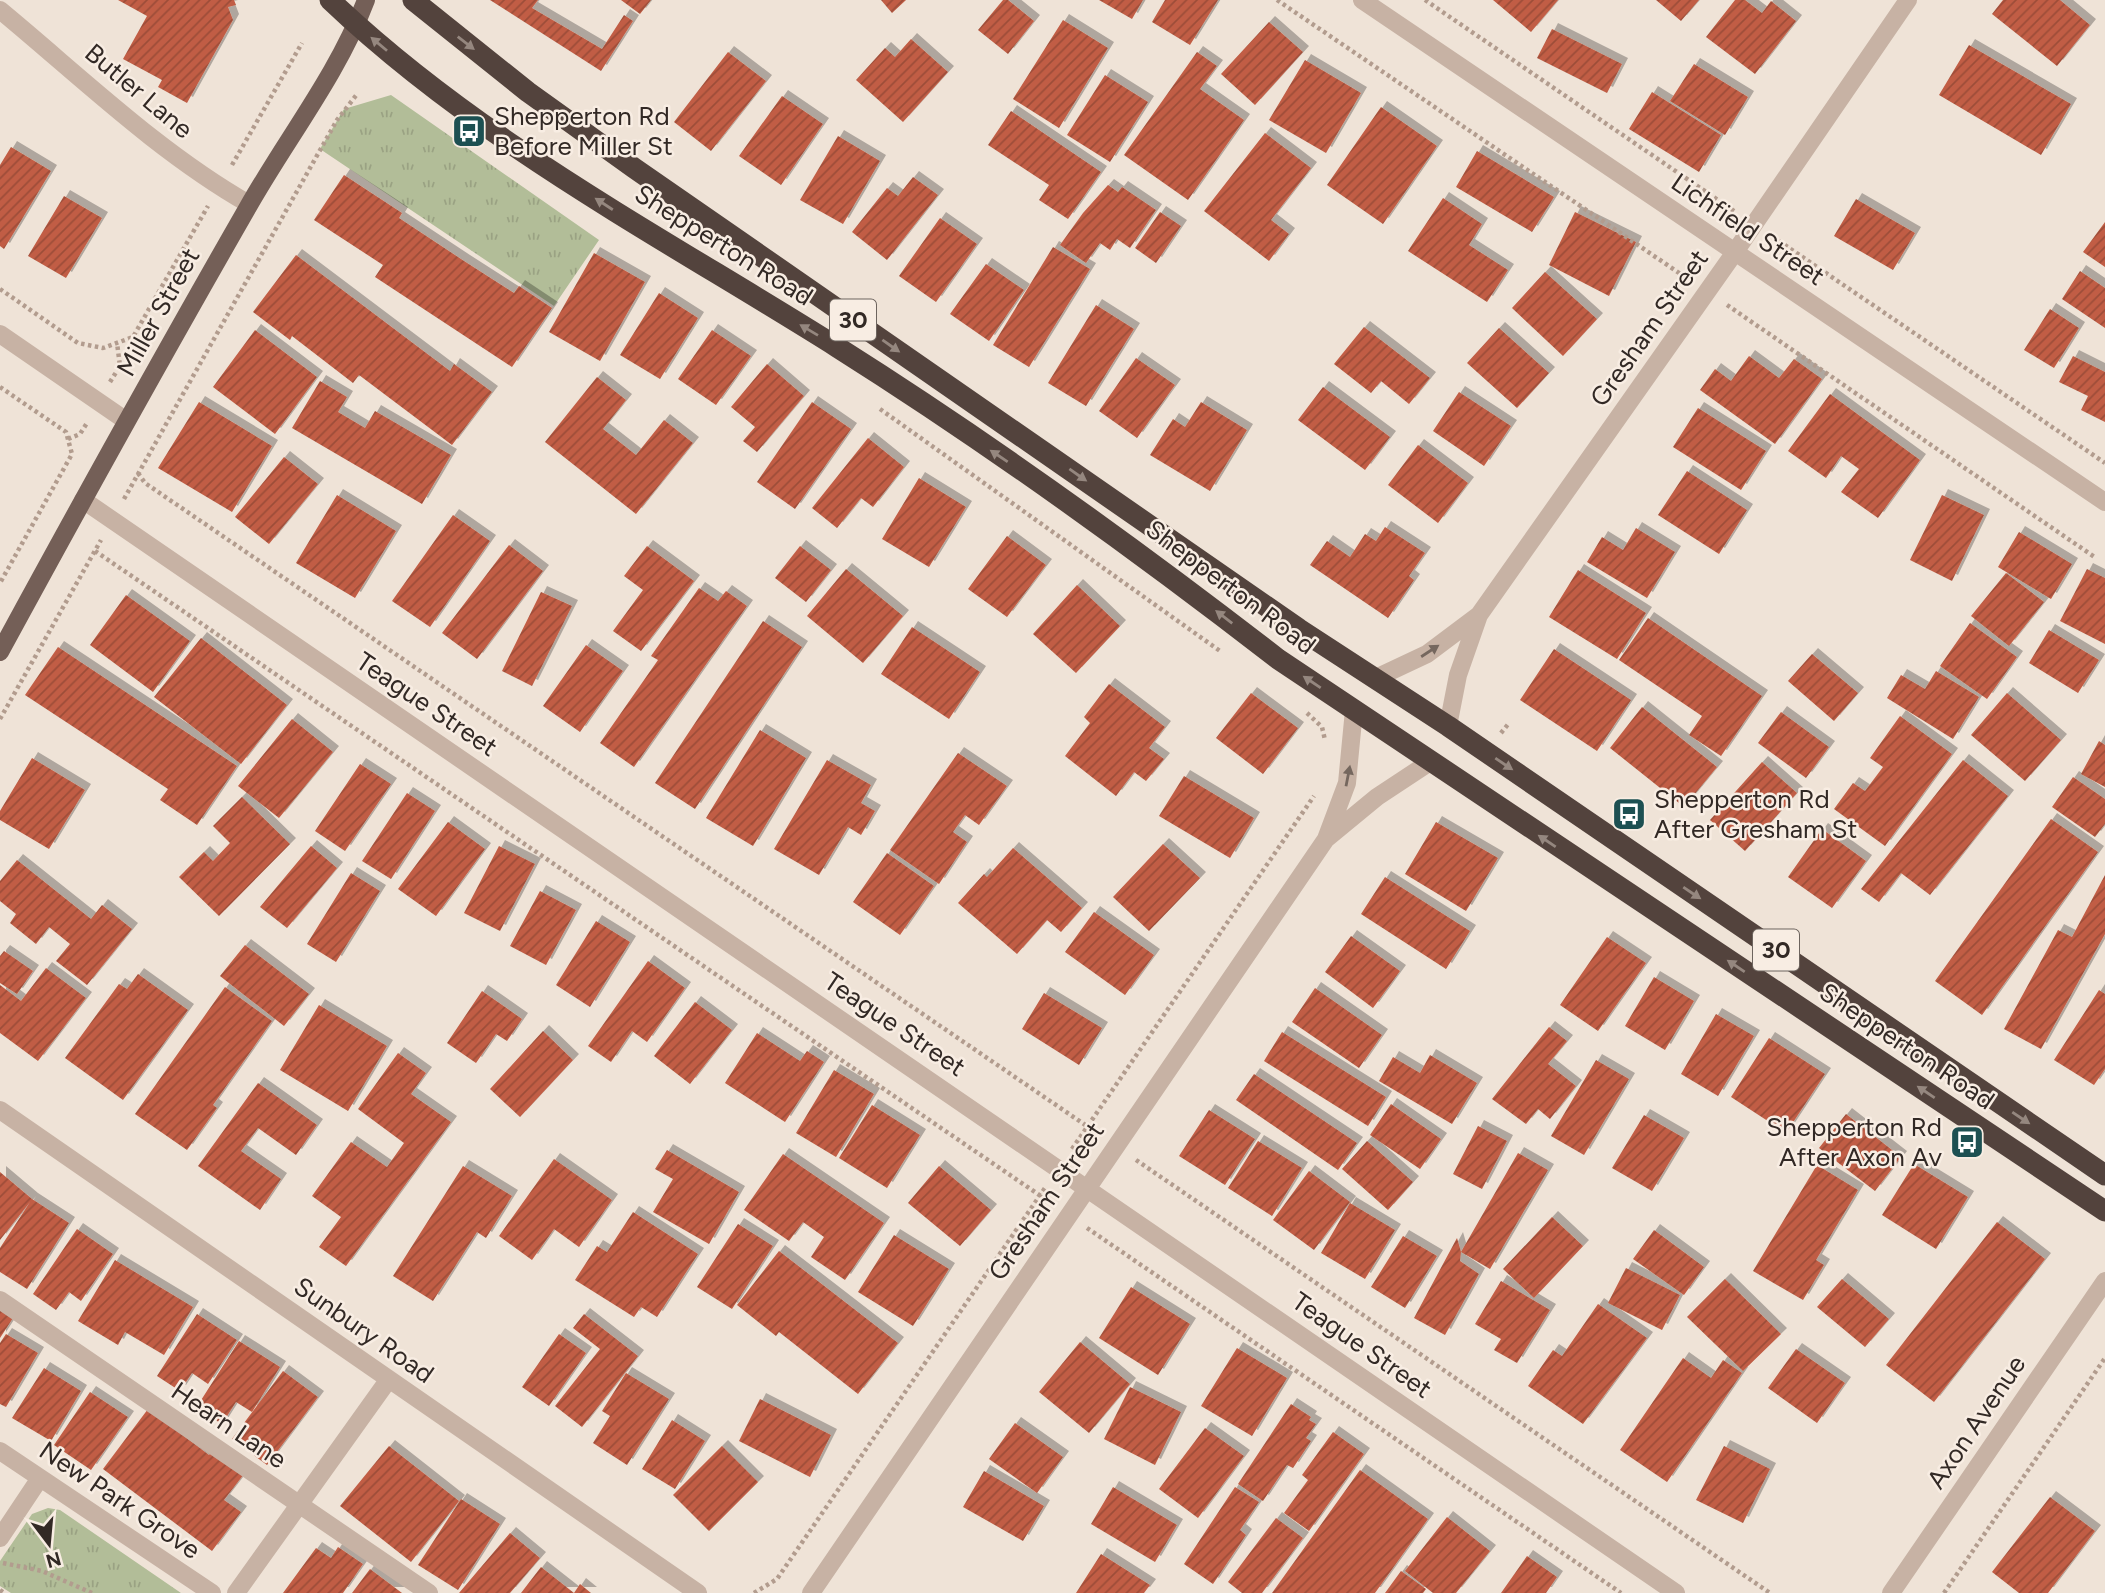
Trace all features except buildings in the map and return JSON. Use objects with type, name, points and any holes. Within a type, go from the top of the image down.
[{"type":"highway","name":"Shepperton Road","points":[[330,0],[404,66],[501,137],[661,241],[861,363],[1167,573],[1278,659],[2105,1211]]},
{"type":"highway","name":"Shepperton Road","points":[[413,0],[528,92],[634,168],[1276,613],[1448,726],[2105,1175]]},
{"type":"main road","name":"Miller Street","points":[[0,652],[125,420],[356,25],[366,0]]},
{"type":"street","name":"Lichfield Street","points":[[1362,0],[2105,502]]},
{"type":"street","name":"Gresham Street","points":[[1448,726],[1458,675],[1479,614],[1735,252],[1908,0]]},
{"type":"street","name":"Butler Lane","points":[[0,10],[158,143],[219,187],[249,204]]},
{"type":"street","points":[[0,334],[125,420]]},
{"type":"street","name":"Teague Street","points":[[83,500],[1676,1593]]},
{"type":"street","name":"Gresham Street","points":[[1376,678],[1427,654],[1479,614]]},
{"type":"street","name":"Gresham Street","points":[[811,1593],[1326,839],[1347,783],[1354,710]]},
{"type":"street","name":"Gresham Street","points":[[1326,839],[1377,797],[1430,762]]},
{"type":"street","name":"Sunbury Road","points":[[0,1110],[698,1593]]},
{"type":"street","name":"Axon Avenue","points":[[1891,1593],[2105,1280]]},
{"type":"street","name":"Hearn Lane","points":[[0,1300],[429,1593]]},
{"type":"street","points":[[236,1593],[389,1379]]},
{"type":"street","name":"New Park Grove","points":[[0,1451],[212,1593]]},
{"type":"street","points":[[0,1538],[40,1478]]},
{"type":"path","points":[[1277,0],[2096,558]]},
{"type":"path","points":[[0,289],[78,342],[103,348],[133,337],[302,43]]},
{"type":"path","points":[[0,719],[337,120],[358,93]]},
{"type":"path","points":[[0,387],[66,432],[72,454],[0,583]]},
{"type":"path","points":[[875,405],[1228,657]]},
{"type":"path","points":[[138,473],[157,491],[1769,1593]]},
{"type":"path","points":[[95,551],[1620,1593]]},
{"type":"path","points":[[1296,705],[1322,727],[1326,750]]},
{"type":"path","points":[[754,1593],[777,1579],[1314,795]]},
{"type":"path","points":[[1944,1593],[2105,1358]]},
{"type":"path","points":[[0,1563],[42,1572],[92,1593]]},
{"type":"green space","points":[[391,95],[599,240],[554,306],[320,149],[344,109]]},
{"type":"green space","points":[[48,1508],[60,1510],[181,1593],[11,1593],[0,1586],[0,1561],[32,1514]]},
{"type":"place","name":"Shepperton Rd Before Miller St","points":[[469,131]]},
{"type":"place","name":"Shepperton Rd After Gresham St","points":[[1629,814]]},
{"type":"place","name":"Shepperton Rd After Axon Av","points":[[1967,1142]]}]
